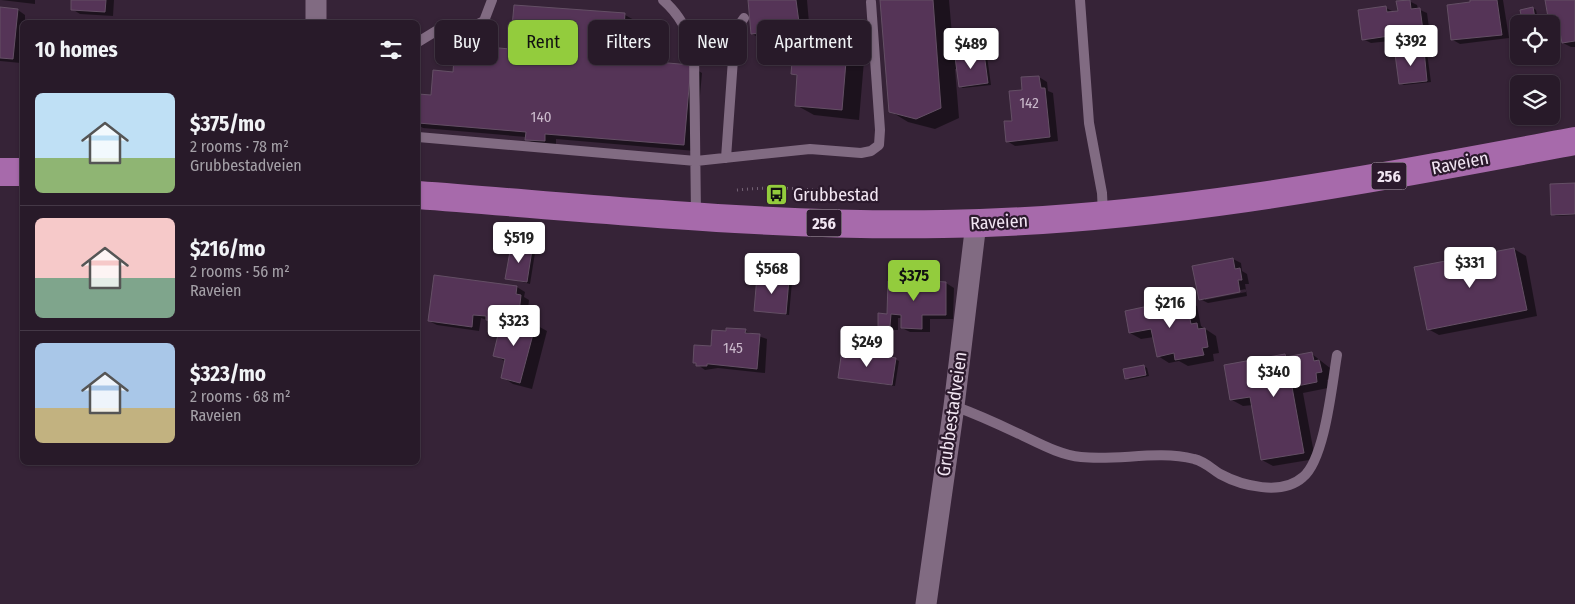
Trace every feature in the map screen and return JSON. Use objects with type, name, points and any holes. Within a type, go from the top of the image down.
[{"type":"main road","name":"Raveien","points":[[420,195],[696,204],[870,224],[976,223],[1103,215],[1311,189],[1575,141]]},
{"type":"main road","points":[[0,172],[20,172]]},
{"type":"street","points":[[316,0],[316,20]]},
{"type":"street","name":"Grubbestadveien","points":[[926,604],[954,406],[976,223]]},
{"type":"lane","points":[[420,41],[436,31],[476,25],[484,21],[492,0]]},
{"type":"lane","points":[[663,0],[674,10],[686,27],[694,51],[696,204]]},
{"type":"lane","points":[[1080,0],[1087,105],[1102,193],[1103,215]]},
{"type":"lane","points":[[420,137],[696,161],[810,149],[861,154],[871,151],[879,145],[880,130],[871,2]]},
{"type":"lane","points":[[726,158],[735,30],[744,18]]},
{"type":"lane","points":[[954,406],[1042,445],[1078,457],[1107,459],[1176,455],[1198,459],[1220,474],[1238,482],[1264,487],[1284,486],[1302,478],[1313,467],[1320,446],[1337,355]]},
{"type":"path","points":[[696,204],[769,187],[824,190],[862,196]]},
{"type":"building","points":[[71,0],[106,0],[105,12],[71,10]]},
{"type":"building","points":[[748,0],[796,0],[799,20],[757,20],[757,34],[751,34]]},
{"type":"building","points":[[880,0],[933,0],[941,108],[916,119],[889,112]]},
{"type":"building","points":[[1410,0],[1411,9],[1420,8],[1424,38],[1390,42],[1389,36],[1362,40],[1358,10],[1386,6],[1387,12],[1398,11],[1396,1]]},
{"type":"building","points":[[1470,0],[1497,0],[1502,35],[1451,40],[1447,5],[1470,2]]},
{"type":"building","points":[[1545,0],[1575,0],[1575,41],[1562,43],[1560,15],[1548,15]]},
{"type":"building","points":[[514,5],[625,13],[625,20],[588,20],[588,65],[669,65],[669,63],[691,65],[684,145],[545,134],[545,141],[525,140],[526,132],[420,123],[420,94],[431,95],[433,70],[453,72],[454,65],[498,65],[498,48],[508,49],[508,65],[578,65],[578,20],[513,20]]},
{"type":"building","points":[[0,7],[18,9],[13,59],[0,58]]},
{"type":"building","points":[[1533,7],[1534,15],[1521,15],[1520,10]]},
{"type":"building","points":[[1424,50],[1427,81],[1399,84],[1395,54]]},
{"type":"building","points":[[984,53],[988,83],[959,87],[955,57]]},
{"type":"building","points":[[792,65],[846,65],[842,110],[795,106],[797,75],[791,74]]},
{"type":"building","points":[[1039,76],[1041,88],[1045,88],[1050,137],[1006,142],[1004,121],[1012,121],[1009,91],[1022,90],[1021,77]]},
{"type":"building","points":[[1575,183],[1575,214],[1551,215],[1550,184]]},
{"type":"building","points":[[511,246],[532,250],[527,282],[505,279]]},
{"type":"building","points":[[1514,248],[1527,310],[1427,330],[1414,267]]},
{"type":"building","points":[[1233,258],[1235,269],[1240,268],[1242,280],[1238,280],[1240,292],[1199,300],[1192,266]]},
{"type":"building","points":[[434,275],[517,286],[516,294],[521,295],[519,313],[514,313],[513,320],[495,318],[494,321],[486,320],[486,316],[473,315],[472,327],[428,321]]},
{"type":"building","points":[[757,276],[789,279],[786,314],[754,311]]},
{"type":"building","points":[[903,279],[946,282],[946,315],[922,315],[922,329],[901,328],[901,315],[891,314],[890,326],[878,326],[878,313],[887,314],[888,281],[903,281]]},
{"type":"building","points":[[1186,298],[1191,324],[1197,323],[1198,329],[1205,328],[1208,347],[1202,348],[1204,355],[1175,360],[1174,353],[1157,357],[1151,329],[1129,333],[1125,311]]},
{"type":"building","points":[[502,318],[513,320],[513,318],[536,323],[520,383],[501,378],[505,359],[493,356]]},
{"type":"building","points":[[726,328],[746,329],[745,333],[760,334],[757,369],[709,364],[707,366],[696,366],[696,363],[693,363],[694,345],[711,346],[712,330],[726,331]]},
{"type":"building","points":[[842,350],[896,358],[892,385],[838,378]]},
{"type":"building","points":[[1312,352],[1314,361],[1319,360],[1322,372],[1316,373],[1317,382],[1292,387],[1304,453],[1261,460],[1250,397],[1230,400],[1224,365],[1285,354],[1286,357]]},
{"type":"building","points":[[1144,365],[1146,375],[1125,379],[1123,369]]},
{"type":"place","name":"Grubbestad","points":[[777,195]]}]
